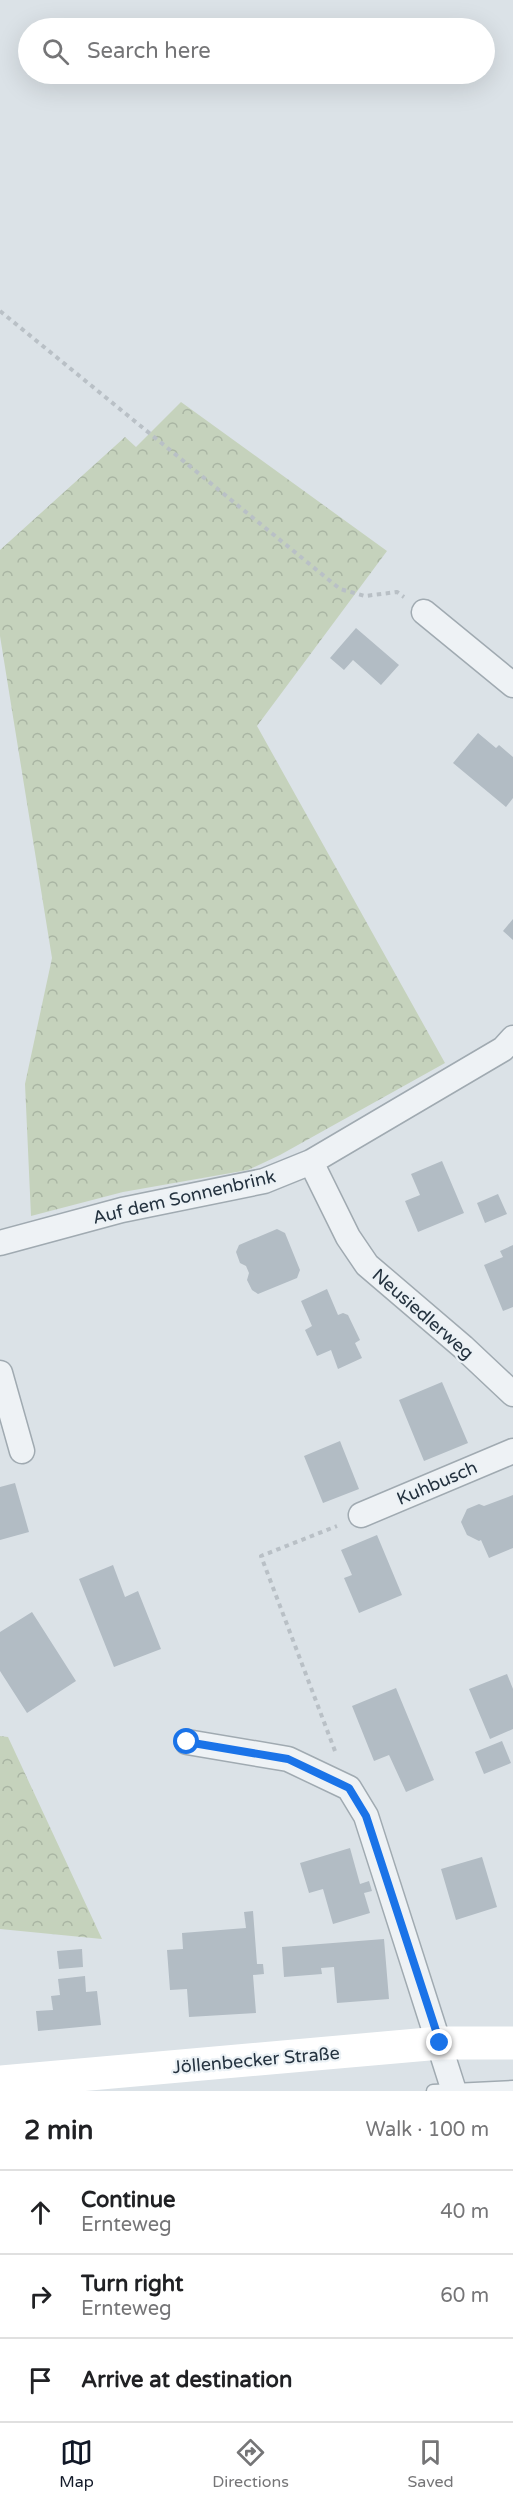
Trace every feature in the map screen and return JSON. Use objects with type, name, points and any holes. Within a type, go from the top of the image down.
[{"type":"main road","name":"Jöllenbecker Straße","points":[[0,2082],[440,2043],[513,2043]]},
{"type":"street","points":[[424,612],[513,685]]},
{"type":"street","name":"Auf dem Sonnenbrink","points":[[0,1244],[122,1209],[264,1181],[311,1162],[510,1048]]},
{"type":"street","name":"Neusiedlerweg","points":[[311,1162],[348,1237],[367,1265],[463,1347],[513,1394]]},
{"type":"street","points":[[0,1373],[22,1451]]},
{"type":"street","name":"Kuhbusch","points":[[362,1515],[513,1451]]},
{"type":"street","points":[[187,1742],[288,1759],[349,1788],[366,1816],[440,2043],[447,2090]]},
{"type":"street","points":[[0,2082],[2,2091]]},
{"type":"lane","points":[[447,2090],[513,2087]]},
{"type":"path","points":[[0,311],[340,589],[365,596],[397,592],[424,612]]},
{"type":"path","points":[[349,1788],[261,1556],[362,1515]]},
{"type":"green space","points":[[181,402],[387,551],[257,726],[445,1063],[280,1155],[248,1170],[123,1192],[31,1216],[25,1084],[52,958],[0,636],[0,550],[125,437],[136,447]]},
{"type":"green space","points":[[0,1736],[8,1737],[102,1939],[0,1929]]},
{"type":"building","points":[[356,628],[399,665],[381,685],[353,660],[344,670],[330,658]]},
{"type":"building","points":[[478,733],[496,748],[499,745],[513,757],[513,798],[506,807],[453,763]]},
{"type":"building","points":[[513,919],[513,940],[503,931]]},
{"type":"building","points":[[442,1161],[464,1213],[418,1232],[405,1201],[420,1195],[411,1174]]},
{"type":"building","points":[[498,1194],[507,1214],[485,1223],[477,1203]]},
{"type":"building","points":[[277,1229],[285,1233],[300,1270],[297,1278],[258,1294],[252,1290],[247,1280],[249,1273],[246,1266],[240,1263],[236,1252],[239,1245]]},
{"type":"building","points":[[513,1245],[513,1307],[503,1311],[484,1265],[503,1257],[500,1251]]},
{"type":"building","points":[[327,1289],[338,1315],[343,1313],[348,1315],[360,1340],[355,1343],[362,1358],[338,1369],[331,1350],[317,1356],[305,1330],[312,1326],[301,1301]]},
{"type":"building","points":[[442,1382],[468,1443],[424,1461],[399,1400]]},
{"type":"building","points":[[340,1441],[359,1489],[323,1503],[304,1456]]},
{"type":"building","points":[[15,1483],[29,1532],[0,1540],[0,1487]]},
{"type":"building","points":[[513,1495],[513,1548],[489,1558],[481,1540],[467,1535],[461,1522],[467,1509],[479,1504],[484,1506]]},
{"type":"building","points":[[377,1535],[402,1595],[359,1613],[344,1578],[352,1575],[341,1550]]},
{"type":"building","points":[[113,1565],[125,1597],[138,1591],[161,1649],[114,1667],[79,1579]]},
{"type":"building","points":[[32,1612],[76,1681],[27,1713],[0,1671],[0,1632]]},
{"type":"building","points":[[507,1674],[513,1689],[513,1729],[490,1739],[469,1689]]},
{"type":"building","points":[[396,1688],[434,1780],[406,1792],[389,1755],[374,1761],[352,1706]]},
{"type":"building","points":[[502,1741],[511,1763],[484,1774],[475,1752]]},
{"type":"building","points":[[350,1848],[360,1884],[369,1881],[372,1891],[364,1893],[370,1913],[333,1924],[323,1889],[309,1893],[300,1863]]},
{"type":"building","points":[[482,1857],[497,1907],[456,1920],[441,1869]]},
{"type":"building","points":[[253,1911],[257,1964],[263,1964],[264,1974],[253,1975],[256,2013],[189,2017],[187,1989],[170,1990],[167,1950],[183,1949],[182,1933],[246,1928],[244,1912]]},
{"type":"building","points":[[384,1939],[389,1999],[337,2003],[334,1967],[321,1968],[322,1974],[284,1977],[282,1947]]},
{"type":"building","points":[[82,1949],[83,1967],[59,1969],[57,1951]]},
{"type":"building","points":[[85,1976],[86,1992],[97,1991],[101,2025],[38,2031],[36,2011],[53,2010],[51,1996],[60,1995],[58,1979]]},
{"type":"route","points":[[187,1742],[288,1759],[349,1788],[366,1816],[440,2043]]}]
